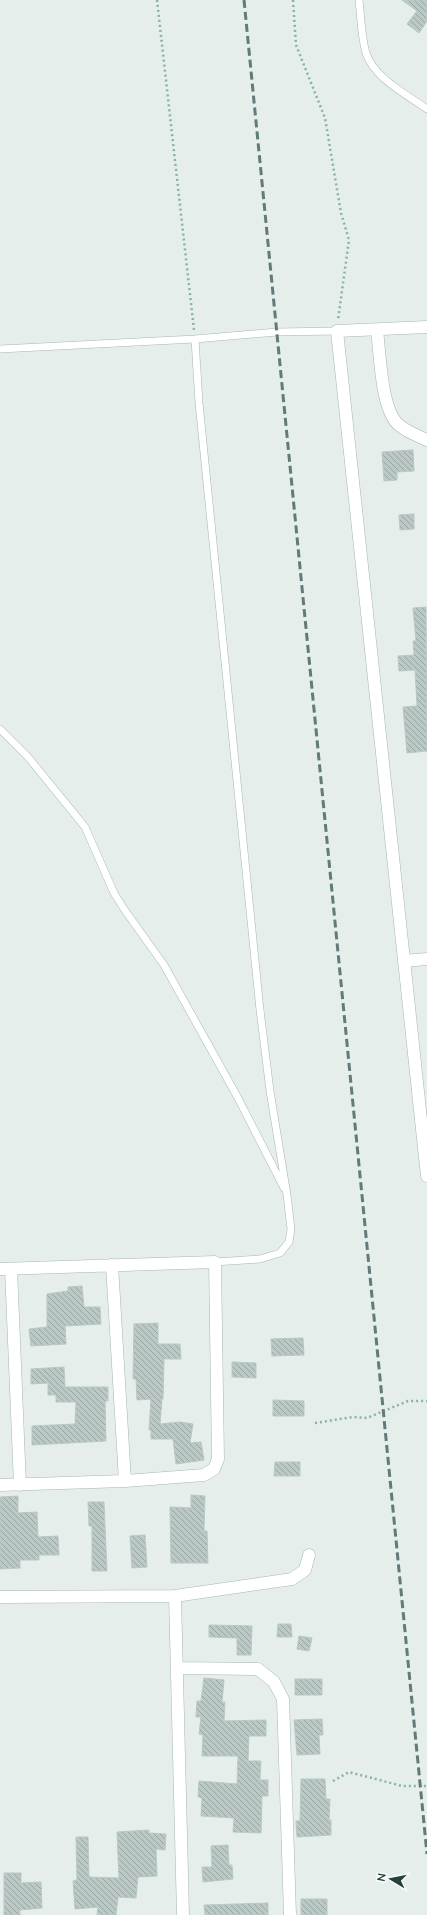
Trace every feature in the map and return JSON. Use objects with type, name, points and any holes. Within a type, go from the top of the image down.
[{"type":"street","points":[[427,327],[337,331],[427,1176]]},
{"type":"street","points":[[377,330],[386,403],[390,415],[399,425],[427,440]]},
{"type":"street","points":[[404,961],[427,959]]},
{"type":"street","points":[[0,1485],[20,1485],[125,1481],[204,1475],[214,1469],[218,1460],[215,1262],[6,1269],[20,1485]]},
{"type":"street","points":[[112,1265],[125,1481]]},
{"type":"street","points":[[0,1597],[175,1596],[292,1579],[305,1570],[309,1555]]},
{"type":"street","points":[[175,1596],[184,1915]]},
{"type":"street","points":[[178,1668],[258,1669],[274,1682],[283,1699],[290,1915]]},
{"type":"lane","points":[[359,0],[366,52],[370,62],[376,70],[392,84],[427,108]]},
{"type":"lane","points":[[0,349],[195,339],[277,332],[337,331]]},
{"type":"lane","points":[[195,339],[199,403],[260,1010],[270,1091],[291,1229],[289,1242],[280,1253],[260,1259],[215,1262]]},
{"type":"lane","points":[[0,729],[28,757],[85,827],[114,893],[164,965],[235,1092],[287,1195]]},
{"type":"path","points":[[157,0],[195,339]]},
{"type":"path","points":[[293,0],[296,45],[325,118],[341,213],[349,240],[337,331]]},
{"type":"path","points":[[315,1423],[352,1417],[366,1418],[408,1401],[427,1401]]},
{"type":"path","points":[[333,1780],[349,1772],[402,1786],[427,1786]]},
{"type":"building","points":[[402,0],[427,0],[427,21],[419,33],[407,24],[417,11]]},
{"type":"building","points":[[413,450],[414,471],[397,472],[397,480],[384,481],[382,452]]},
{"type":"building","points":[[414,514],[414,529],[400,530],[399,515]]},
{"type":"building","points":[[426,607],[427,751],[407,753],[403,707],[417,706],[415,670],[399,671],[398,656],[414,655],[413,641],[416,641],[413,608]]},
{"type":"building","points":[[82,1286],[84,1307],[100,1307],[101,1324],[65,1326],[66,1344],[31,1346],[29,1329],[47,1327],[47,1294],[68,1291],[68,1287]]},
{"type":"building","points":[[158,1323],[158,1344],[180,1344],[181,1359],[164,1359],[163,1399],[160,1424],[180,1422],[193,1424],[190,1443],[201,1442],[204,1460],[176,1464],[173,1439],[151,1439],[151,1430],[149,1430],[151,1399],[137,1400],[136,1379],[133,1379],[134,1324]]},
{"type":"building","points":[[303,1338],[304,1355],[272,1356],[271,1339]]},
{"type":"building","points":[[232,1362],[256,1363],[256,1378],[232,1377]]},
{"type":"building","points":[[64,1367],[65,1387],[108,1387],[108,1401],[105,1401],[106,1441],[32,1445],[32,1426],[75,1424],[76,1402],[56,1402],[56,1395],[48,1395],[48,1383],[31,1384],[31,1369]]},
{"type":"building","points":[[273,1400],[304,1401],[304,1416],[273,1416]]},
{"type":"building","points":[[275,1462],[300,1462],[300,1476],[274,1476]]},
{"type":"building","points":[[191,1495],[205,1496],[204,1531],[207,1531],[208,1563],[171,1563],[170,1507],[191,1508]]},
{"type":"building","points":[[18,1496],[18,1513],[37,1512],[38,1537],[58,1536],[59,1555],[39,1555],[39,1560],[20,1560],[20,1568],[0,1569],[0,1497]]},
{"type":"building","points":[[88,1502],[104,1502],[107,1571],[92,1571],[92,1526],[89,1526]]},
{"type":"building","points":[[145,1535],[147,1567],[132,1568],[130,1536]]},
{"type":"building","points":[[278,1624],[291,1624],[292,1637],[277,1637]]},
{"type":"building","points":[[209,1625],[252,1626],[251,1655],[237,1655],[237,1638],[209,1637]]},
{"type":"building","points":[[299,1636],[312,1638],[309,1651],[297,1649]]},
{"type":"building","points":[[204,1678],[224,1680],[222,1702],[225,1702],[224,1721],[266,1720],[266,1736],[249,1736],[248,1761],[261,1761],[260,1780],[268,1780],[268,1796],[262,1796],[261,1833],[233,1832],[234,1818],[201,1816],[202,1798],[198,1797],[199,1781],[237,1784],[238,1756],[202,1756],[203,1735],[199,1734],[201,1717],[196,1717],[197,1701],[201,1701]]},
{"type":"building","points":[[295,1679],[322,1679],[322,1695],[295,1695]]},
{"type":"building","points":[[322,1719],[323,1735],[319,1735],[320,1754],[297,1755],[294,1720]]},
{"type":"building","points":[[301,1779],[325,1779],[326,1799],[330,1799],[329,1820],[331,1820],[331,1835],[297,1837],[296,1821],[300,1821]]},
{"type":"building","points":[[149,1830],[149,1833],[166,1834],[165,1850],[156,1849],[157,1876],[138,1877],[136,1898],[118,1897],[116,1915],[97,1915],[98,1907],[75,1909],[73,1881],[77,1880],[76,1837],[88,1837],[89,1877],[119,1878],[117,1832]]},
{"type":"building","points":[[228,1845],[229,1865],[232,1865],[233,1879],[203,1882],[202,1867],[212,1867],[211,1846]]},
{"type":"building","points":[[4,1873],[21,1873],[21,1883],[41,1882],[42,1908],[20,1910],[20,1915],[4,1915]]},
{"type":"building","points":[[301,1899],[327,1899],[327,1915],[301,1915]]},
{"type":"building","points":[[268,1903],[268,1915],[205,1915],[204,1905]]},
{"type":"railway","points":[[244,0],[427,1854]]}]
